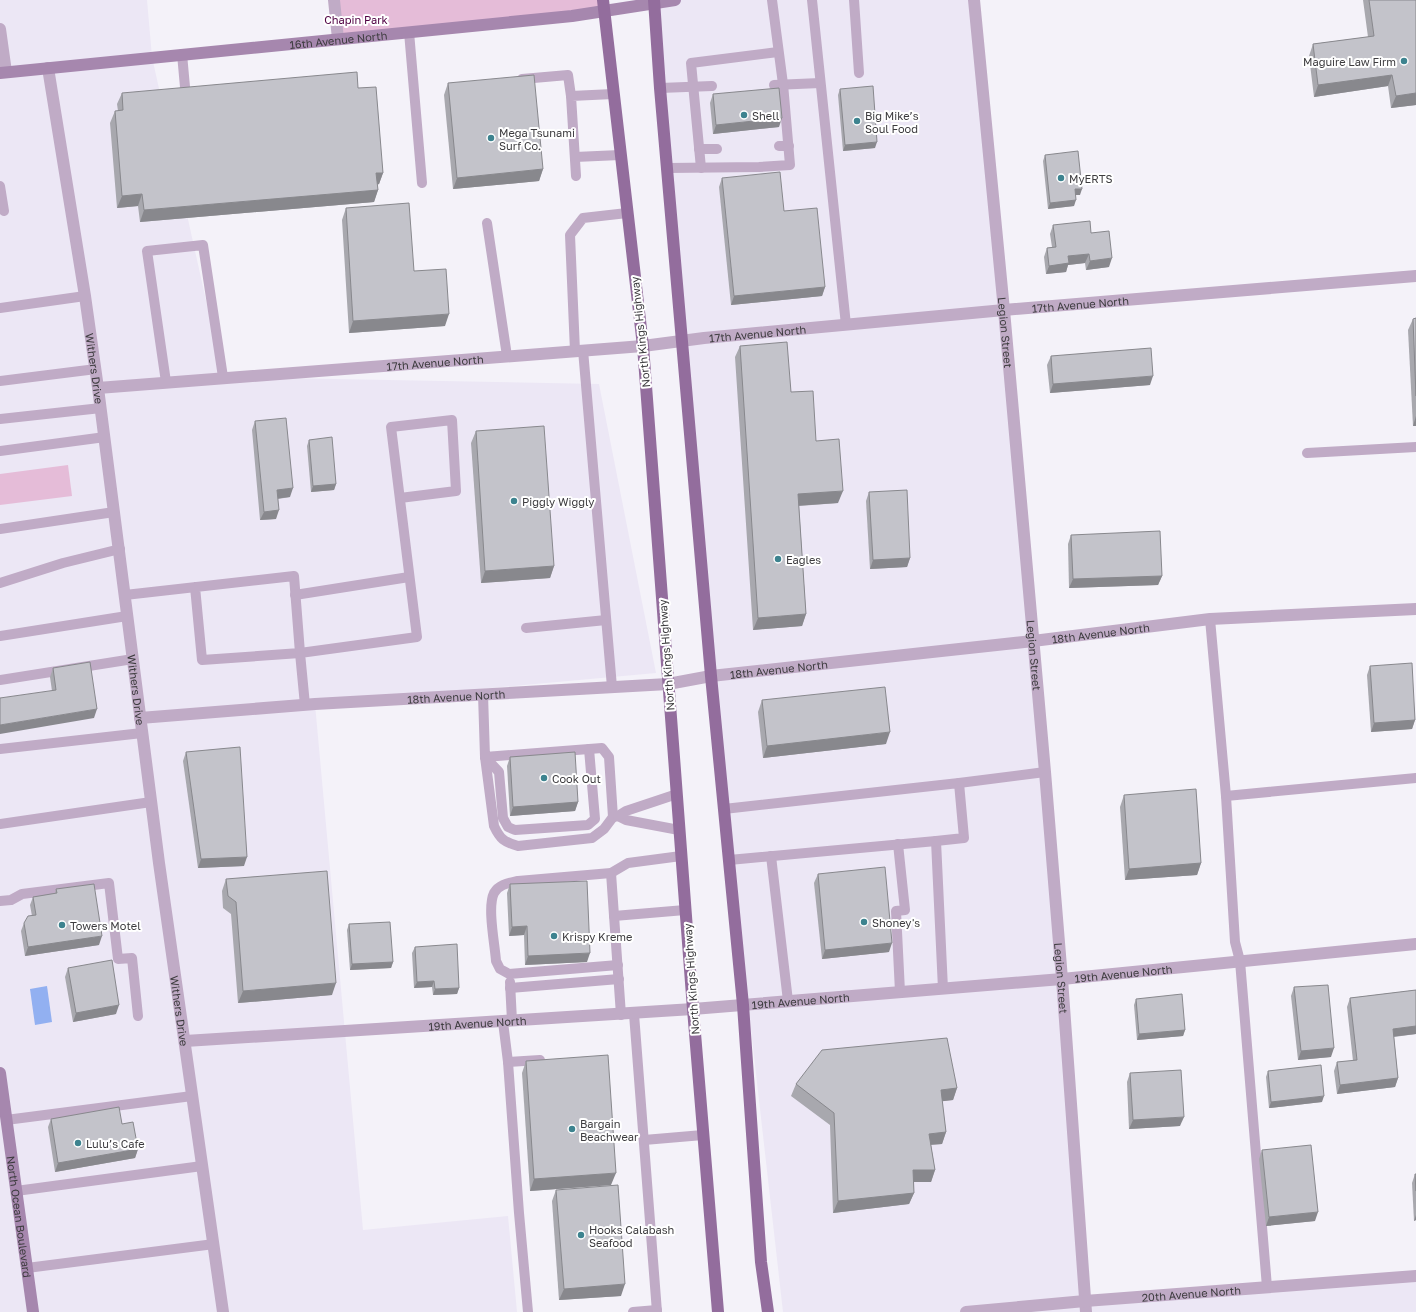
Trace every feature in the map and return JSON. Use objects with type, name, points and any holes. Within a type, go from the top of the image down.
[{"type":"main road","points":[[654,2],[660,88],[711,676],[743,1005],[761,1262],[768,1312]]},
{"type":"main road","name":"North Kings Highway","points":[[604,6],[643,346],[685,910],[718,1312]]},
{"type":"street","points":[[334,0],[338,40]]},
{"type":"street","name":"16th Avenue North","points":[[3,72],[572,16],[604,6],[675,0]]},
{"type":"street","name":"Legion Street","points":[[974,0],[1034,640],[1062,979],[1085,1306]]},
{"type":"street","points":[[0,29],[3,72]]},
{"type":"street","name":"Withers Drive","points":[[48,68],[96,369],[151,802],[223,1312]]},
{"type":"street","name":"17th Avenue North","points":[[98,388],[643,346],[682,340],[1004,310],[1416,276]]},
{"type":"street","name":"18th Avenue North","points":[[140,718],[305,705],[668,684],[711,676],[1210,619],[1416,609]]},
{"type":"street","name":"19th Avenue North","points":[[185,1041],[621,1015],[788,1002],[1062,979],[1416,944]]},
{"type":"street","name":"North Ocean Boulevard","points":[[0,1073],[33,1312]]},
{"type":"street","name":"20th Avenue North","points":[[966,1312],[1085,1306],[1267,1287],[1416,1276]]},
{"type":"lane","points":[[668,168],[759,168],[790,165],[789,146],[778,84],[778,52],[772,0]]},
{"type":"lane","points":[[812,0],[846,325]]},
{"type":"lane","points":[[854,0],[859,73]]},
{"type":"lane","points":[[409,32],[422,183]]},
{"type":"lane","points":[[701,168],[692,63],[778,52]]},
{"type":"lane","points":[[182,54],[186,98]]},
{"type":"lane","points":[[515,80],[568,75],[571,96],[576,176]]},
{"type":"lane","points":[[778,84],[820,82]]},
{"type":"lane","points":[[660,88],[712,86]]},
{"type":"lane","points":[[571,96],[613,94]]},
{"type":"lane","points":[[778,146],[789,146]]},
{"type":"lane","points":[[699,149],[717,148]]},
{"type":"lane","points":[[575,158],[620,155]]},
{"type":"lane","points":[[0,186],[4,210]]},
{"type":"lane","points":[[612,687],[579,350],[570,235],[583,218],[627,213]]},
{"type":"lane","points":[[487,223],[507,356]]},
{"type":"lane","points":[[166,382],[147,251],[203,245],[223,378]]},
{"type":"lane","points":[[0,308],[85,296]]},
{"type":"lane","points":[[0,381],[96,369]]},
{"type":"lane","points":[[0,420],[101,408]]},
{"type":"lane","points":[[195,587],[202,660],[300,653],[416,637],[391,427],[452,420],[456,491],[400,498]]},
{"type":"lane","points":[[0,451],[105,436]]},
{"type":"lane","points":[[1308,453],[1416,447]]},
{"type":"lane","points":[[0,529],[114,512]]},
{"type":"lane","points":[[0,582],[63,563],[120,549]]},
{"type":"lane","points":[[125,595],[294,576],[305,705]]},
{"type":"lane","points":[[295,595],[409,577]]},
{"type":"lane","points":[[0,636],[127,616]]},
{"type":"lane","points":[[1210,619],[1226,796],[1235,942],[1240,962],[1267,1287]]},
{"type":"lane","points":[[526,628],[606,620]]},
{"type":"lane","points":[[0,680],[133,659]]},
{"type":"lane","points":[[483,694],[485,757],[494,826],[499,836],[507,843],[518,846],[592,838],[604,829],[616,816],[626,811],[677,794]]},
{"type":"lane","points":[[0,749],[142,733]]},
{"type":"lane","points":[[485,757],[602,748],[609,757],[616,816]]},
{"type":"lane","points":[[485,757],[499,772],[503,818],[508,827],[515,830],[588,825],[595,819],[590,749]]},
{"type":"lane","points":[[724,809],[1045,772]]},
{"type":"lane","points":[[1226,796],[1416,778]]},
{"type":"lane","points":[[729,860],[964,838],[959,783]]},
{"type":"lane","points":[[0,824],[151,802]]},
{"type":"lane","points":[[616,816],[626,820],[679,830]]},
{"type":"lane","points":[[936,841],[943,989]]},
{"type":"lane","points":[[898,844],[905,910],[896,911],[900,992]]},
{"type":"lane","points":[[618,965],[509,974],[500,969],[496,961],[490,906],[494,892],[504,884],[518,881],[611,873],[628,863],[682,856]]},
{"type":"lane","points":[[771,856],[788,1002]]},
{"type":"lane","points":[[611,873],[621,1015]]},
{"type":"lane","points":[[0,901],[11,900],[22,894],[109,884],[118,959],[132,958],[138,1016]]},
{"type":"lane","points":[[614,916],[685,910]]},
{"type":"lane","points":[[509,974],[510,988],[507,1021],[508,1062],[528,1312]]},
{"type":"lane","points":[[510,988],[619,979]]},
{"type":"lane","points":[[633,1312],[657,1311],[634,1014]]},
{"type":"lane","points":[[508,1062],[552,1060]]},
{"type":"lane","points":[[6,1120],[192,1096]]},
{"type":"lane","points":[[644,1140],[703,1135]]},
{"type":"lane","points":[[16,1191],[202,1166]]},
{"type":"lane","points":[[27,1268],[214,1244]]},
{"type":"shaded area","points":[[0,0],[147,0],[152,57],[223,377],[599,384],[656,673],[315,704],[363,1230],[508,1216],[517,1312],[0,1312]]},
{"type":"shaded area","points":[[654,0],[974,0],[1085,1301],[1416,1273],[1416,1312],[783,1312],[711,676]]},
{"type":"green space","name":"Chapin Park","points":[[334,0],[603,0],[604,11],[338,39]]},
{"type":"green space","points":[[68,465],[72,496],[0,505],[0,474]]},
{"type":"water","points":[[47,986],[52,1022],[35,1025],[30,989]]},
{"type":"building","points":[[1369,0],[1416,0],[1416,93],[1396,96],[1392,75],[1318,85],[1313,44],[1374,36]]},
{"type":"building","points":[[357,72],[358,88],[376,87],[383,173],[376,173],[378,190],[144,210],[142,194],[122,196],[115,111],[123,110],[122,93]]},
{"type":"building","name":"Mega Tsunami Surf Co.","points":[[534,75],[543,169],[457,178],[448,83]]},
{"type":"building","name":"Big Mike’s Soul Food","points":[[873,86],[877,142],[845,145],[840,89]]},
{"type":"building","name":"Shell","points":[[779,88],[782,118],[716,125],[713,94]]},
{"type":"building","name":"MyERTS","points":[[1078,151],[1082,189],[1075,189],[1076,200],[1050,203],[1045,155]]},
{"type":"building","points":[[780,172],[784,211],[817,208],[825,287],[734,296],[722,178]]},
{"type":"building","points":[[409,203],[414,271],[446,269],[449,314],[353,321],[346,208]]},
{"type":"building","points":[[1090,221],[1091,233],[1109,231],[1112,258],[1090,261],[1089,254],[1068,256],[1069,263],[1049,266],[1047,248],[1056,247],[1053,225]]},
{"type":"building","points":[[1416,318],[1416,396],[1413,319]]},
{"type":"building","points":[[787,342],[791,392],[813,391],[816,441],[839,439],[843,491],[798,494],[806,614],[758,618],[740,346]]},
{"type":"building","points":[[1151,348],[1153,376],[1053,384],[1051,356]]},
{"type":"building","points":[[286,418],[293,488],[277,490],[279,510],[264,512],[255,421]]},
{"type":"building","points":[[544,426],[554,566],[485,571],[476,431]]},
{"type":"building","points":[[332,437],[336,484],[313,486],[309,440]]},
{"type":"building","points":[[907,490],[910,558],[873,560],[869,492]]},
{"type":"building","points":[[1160,531],[1162,576],[1073,579],[1071,535]]},
{"type":"building","points":[[90,662],[97,709],[0,725],[0,698],[56,690],[53,668]]},
{"type":"building","points":[[1412,663],[1415,720],[1374,723],[1370,666]]},
{"type":"building","points":[[885,687],[890,732],[767,746],[762,700]]},
{"type":"building","points":[[240,747],[247,857],[201,859],[186,752]]},
{"type":"building","points":[[575,752],[578,802],[513,807],[510,757]]},
{"type":"building","points":[[1196,789],[1201,863],[1129,869],[1124,795]]},
{"type":"building","points":[[885,867],[892,943],[825,950],[818,874]]},
{"type":"building","points":[[327,871],[336,983],[243,991],[236,902],[228,896],[226,879]]},
{"type":"building","points":[[587,881],[590,953],[528,956],[527,926],[512,927],[510,884]]},
{"type":"building","name":"Towers Motel","points":[[94,884],[102,936],[28,947],[24,923],[28,916],[36,915],[33,897],[57,893],[56,889]]},
{"type":"building","points":[[390,922],[393,962],[352,964],[349,924]]},
{"type":"building","points":[[457,944],[459,988],[435,989],[434,981],[417,982],[415,947]]},
{"type":"building","points":[[112,960],[119,1005],[76,1013],[68,968]]},
{"type":"building","points":[[1328,985],[1334,1048],[1301,1051],[1294,987]]},
{"type":"building","points":[[1416,990],[1416,1026],[1393,1029],[1398,1078],[1340,1085],[1337,1062],[1357,1060],[1350,998]]},
{"type":"building","points":[[1182,994],[1185,1030],[1139,1034],[1136,999]]},
{"type":"building","points":[[947,1038],[957,1088],[941,1090],[946,1132],[929,1134],[935,1170],[913,1170],[914,1193],[838,1201],[834,1113],[796,1084],[822,1050]]},
{"type":"building","points":[[608,1055],[616,1173],[534,1179],[526,1061]]},
{"type":"building","points":[[1321,1065],[1324,1096],[1271,1102],[1268,1071]]},
{"type":"building","points":[[1181,1070],[1184,1117],[1133,1120],[1130,1073]]},
{"type":"building","points":[[119,1107],[122,1124],[133,1122],[138,1149],[58,1163],[51,1119]]},
{"type":"building","points":[[1311,1145],[1318,1212],[1269,1217],[1262,1150]]},
{"type":"building","points":[[618,1185],[625,1284],[564,1289],[556,1190]]},
{"type":"place","name":"Maguire Law Firm","points":[[1404,61]]},
{"type":"place","name":"Shell","points":[[744,115]]},
{"type":"place","name":"Big Mike’s Soul Food","points":[[857,121]]},
{"type":"place","name":"Mega Tsunami Surf Co.","points":[[491,138]]},
{"type":"place","name":"MyERTS","points":[[1061,178]]},
{"type":"place","name":"Piggly Wiggly","points":[[514,501]]},
{"type":"place","name":"Eagles","points":[[778,559]]},
{"type":"place","name":"Cook Out","points":[[544,778]]},
{"type":"place","name":"Shoney's","points":[[864,922]]},
{"type":"place","name":"Towers Motel","points":[[62,925]]},
{"type":"place","name":"Krispy Kreme","points":[[554,936]]},
{"type":"place","name":"Bargain Beachwear","points":[[572,1129]]},
{"type":"place","name":"Lulu’s Cafe","points":[[78,1143]]},
{"type":"place","name":"Hooks Calabash Seafood","points":[[581,1235]]}]
